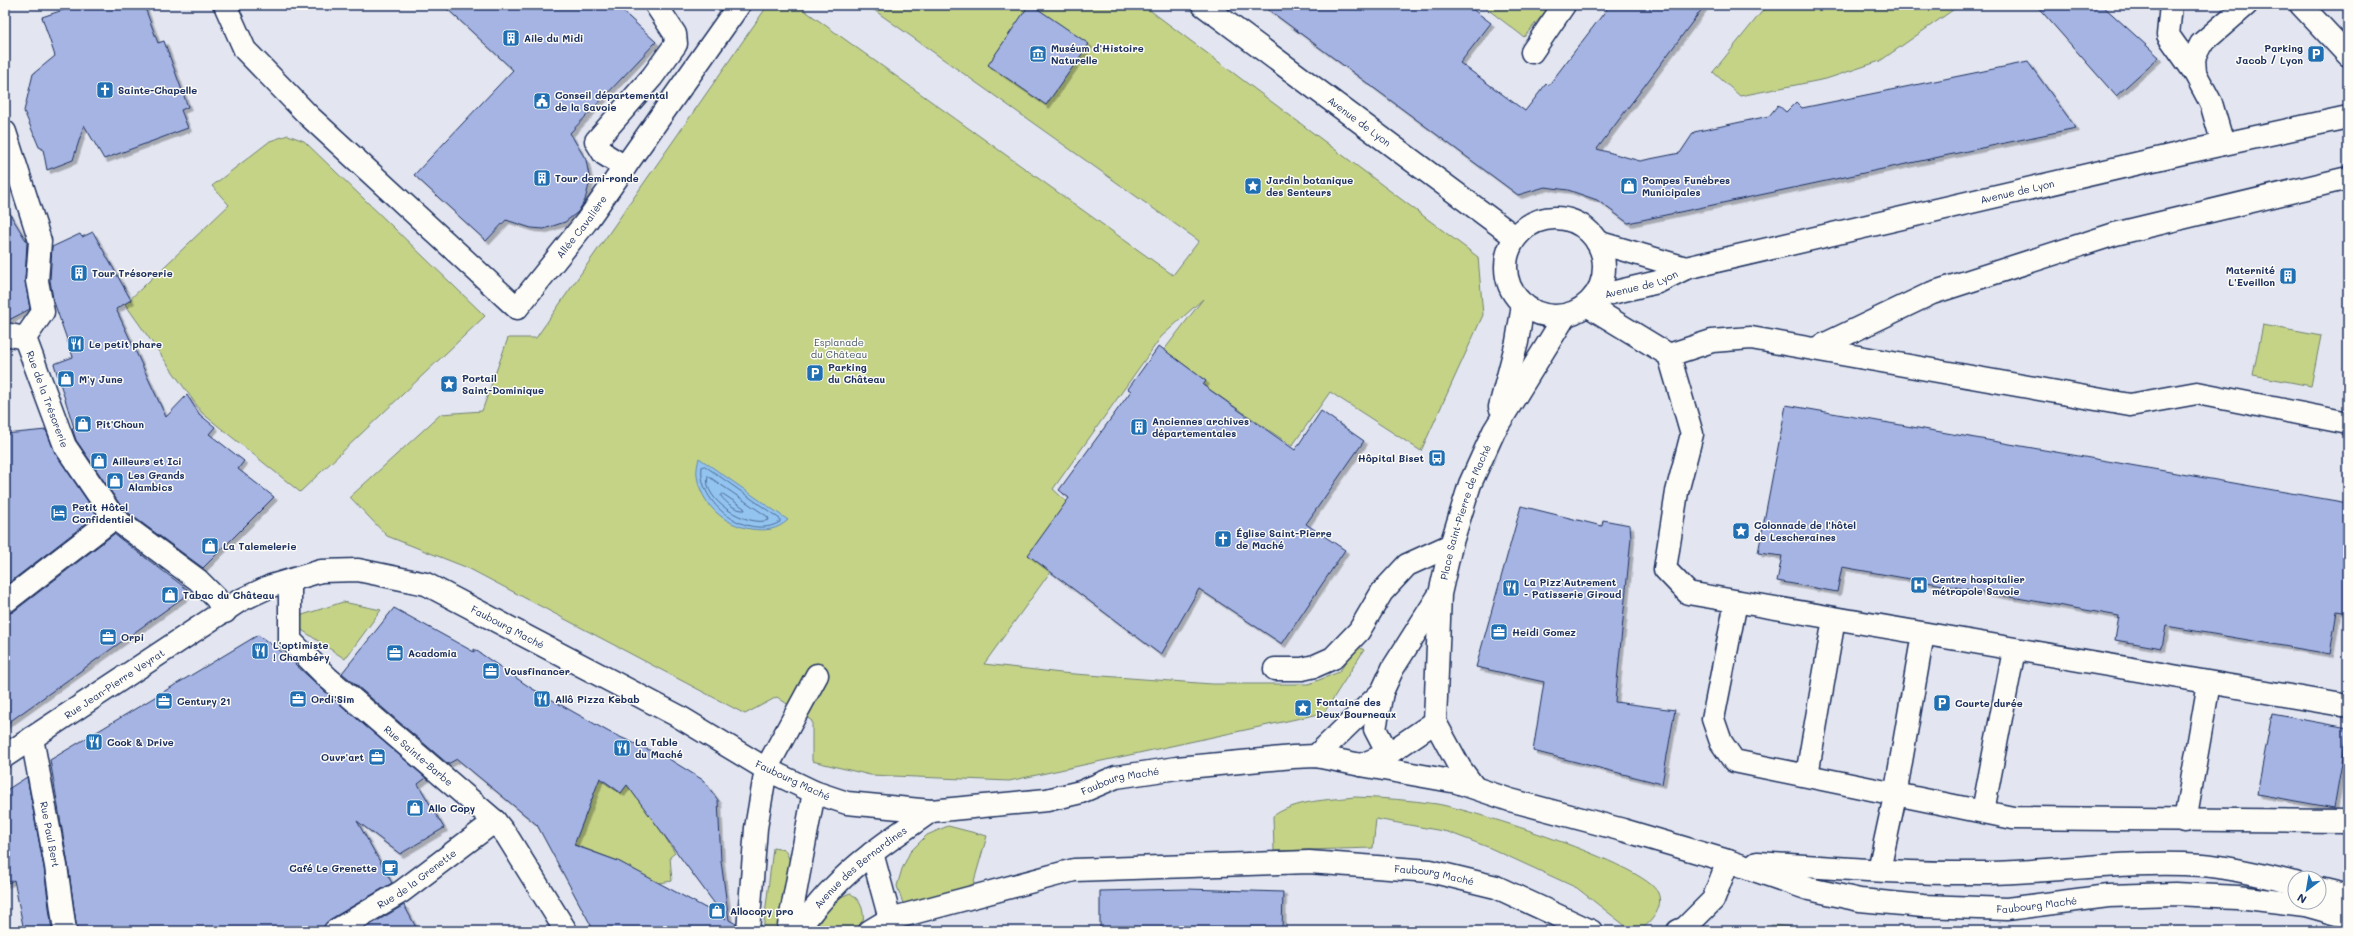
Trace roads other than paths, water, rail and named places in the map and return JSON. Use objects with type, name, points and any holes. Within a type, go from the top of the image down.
[{"type":"street","name":"Allée Cavalière","points":[[224,5],[245,50],[261,67],[309,116],[407,209],[517,308],[586,222],[739,5]]},
{"type":"street","points":[[625,167],[604,154],[596,141],[652,78],[676,44],[675,34],[656,5]]},
{"type":"street","name":"Avenue de Lyon","points":[[1203,5],[1515,237]]},
{"type":"street","points":[[1532,52],[1564,5]]},
{"type":"street","points":[[2171,5],[2168,35],[2195,73],[2211,103],[2223,144]]},
{"type":"street","points":[[2195,73],[2194,58],[2201,44],[2246,5]]},
{"type":"street","points":[[2301,5],[2348,55]]},
{"type":"street","name":"Avenue de Lyon","points":[[1591,301],[1658,282],[1686,268],[2223,144],[2348,117]]},
{"type":"street","name":"Rue de la Trésorerie","points":[[5,132],[40,241],[37,281],[43,312],[15,336],[64,446],[114,518],[198,580],[216,598],[224,612]]},
{"type":"street","points":[[1817,348],[1932,293],[2108,236],[2348,178]]},
{"type":"street","points":[[1557,217],[1573,221],[1587,230],[1597,242],[1603,255],[1604,270],[1601,285],[1591,301],[1566,316],[1550,317],[1536,313],[1523,305],[1510,288],[1506,276],[1507,255],[1515,237],[1527,226],[1541,219],[1557,217]]},
{"type":"street","name":"Avenue de Lyon","points":[[1597,242],[1686,268]]},
{"type":"street","points":[[1591,301],[1669,354],[1692,434],[1677,492],[1665,569],[1688,593],[2348,706]]},
{"type":"street","name":"Place Saint-Pierre de Maché","points":[[1494,431],[1516,342],[1523,305]]},
{"type":"street","name":"Place Saint-Pierre de Maché","points":[[1435,722],[1440,594],[1451,545],[1470,484],[1494,431],[1540,352],[1566,316]]},
{"type":"street","points":[[1669,354],[1712,341],[1751,338],[1817,348],[2130,405],[2196,393],[2348,423]]},
{"type":"street","points":[[5,602],[114,518]]},
{"type":"street","points":[[1275,669],[1302,669],[1315,666],[1333,658],[1359,631],[1382,592],[1407,565],[1451,545]]},
{"type":"street","name":"Faubourg Maché","points":[[224,612],[239,601],[271,586],[321,571],[358,570],[426,584],[678,716],[766,769],[814,792],[847,803],[931,811],[1047,800],[1081,792],[1116,778],[1176,768],[1316,756],[1409,772],[1474,787],[1510,800],[1623,830],[1728,861],[1809,889],[1860,900],[1923,906],[2008,909],[2108,896],[2175,894],[2238,897],[2305,905],[2348,917]]},
{"type":"street","name":"Rue Sainte-Barbe","points":[[290,581],[290,640],[328,678],[495,821],[507,836],[566,931]]},
{"type":"street","name":"Place Saint-Pierre de Maché","points":[[1388,754],[1375,729],[1382,692],[1393,668],[1440,594]]},
{"type":"street","points":[[1736,602],[1712,719],[1721,742],[1734,760],[1807,775],[1895,796],[1983,811],[2013,818],[2185,821],[2348,821]]},
{"type":"street","name":"Rue Jean-Pierre Veyrat","points":[[5,756],[224,612]]},
{"type":"street","points":[[1807,775],[1834,619]]},
{"type":"street","points":[[1879,870],[1895,796],[1923,634]]},
{"type":"street","points":[[1983,811],[2014,650]]},
{"type":"street","points":[[748,931],[756,828],[766,769],[817,675]]},
{"type":"street","points":[[2185,821],[2209,683]]},
{"type":"street","name":"Place Saint-Pierre de Maché","points":[[1316,756],[1382,692]]},
{"type":"street","points":[[1361,764],[1388,754],[1435,722],[1460,768],[1474,787]]},
{"type":"street","name":"Rue Paul Bert","points":[[32,738],[56,866],[65,931]]},
{"type":"street","name":"Faubourg Maché","points":[[1388,754],[1409,772]]},
{"type":"street","points":[[788,931],[814,792]]},
{"type":"street","name":"Avenue des Bernardines","points":[[796,931],[832,888],[872,853],[931,811]]},
{"type":"street","name":"Rue de la Grenette","points":[[335,931],[401,892],[495,821]]},
{"type":"street","points":[[872,853],[890,919]]},
{"type":"street","points":[[1678,931],[1685,928],[1713,900],[1728,861]]},
{"type":"street","name":"Faubourg Maché","points":[[1728,861],[1879,870],[1990,873],[2111,865],[2203,865],[2241,870],[2287,881]]},
{"type":"street","name":"Faubourg Maché","points":[[870,931],[890,919],[1074,870],[1309,862],[1430,871],[1496,887],[1591,931]]},
{"type":"street","points":[[2327,891],[2348,896]]},
{"type":"water","points":[[699,458],[788,520],[775,528],[762,530],[741,527],[723,518],[715,512],[703,496],[699,486],[697,467]]},
{"type":"place","name":"Aile du Midi","points":[[511,38]]},
{"type":"place","name":"Muséum d'Histoire Naturelle","points":[[1038,54]]},
{"type":"place","name":"Parking Jacob / Lyon","points":[[2316,54]]},
{"type":"place","name":"Sainte-Chapelle","points":[[105,90]]},
{"type":"place","name":"Conseil départemental de la Savoie","points":[[542,101]]},
{"type":"place","name":"Tour demi-ronde","points":[[542,178]]},
{"type":"place","name":"Jardin botanique des Senteurs","points":[[1253,186]]},
{"type":"place","name":"Pompes Funèbres Municipales","points":[[1629,186]]},
{"type":"place","name":"Tour Trésorerie","points":[[79,273]]},
{"type":"place","name":"Maternité L'Eveillon","points":[[2288,276]]},
{"type":"place","name":"Le petit phare","points":[[76,344]]},
{"type":"place","name":"Parking du Château","points":[[815,373]]},
{"type":"place","name":"M'y June","points":[[66,379]]},
{"type":"place","name":"Portail Saint-Dominique","points":[[449,384]]},
{"type":"place","name":"Pit'Choun","points":[[83,424]]},
{"type":"place","name":"Anciennes archives départementales","points":[[1139,427]]},
{"type":"place","name":"Hôpital Biset","points":[[1437,458]]},
{"type":"place","name":"Ailleurs et Ici","points":[[99,461]]},
{"type":"place","name":"Les Grands Alambics","points":[[115,481]]},
{"type":"place","name":"Petit Hôtel Confidentiel","points":[[59,513]]},
{"type":"place","name":"Colonnade de l'hôtel de Lescheraines","points":[[1741,531]]},
{"type":"place","name":"Église Saint-Pierre de Maché","points":[[1223,539]]},
{"type":"place","name":"La Talemelerie","points":[[210,546]]},
{"type":"place","name":"Centre hospitalier métropole Savoie","points":[[1919,585]]},
{"type":"place","name":"La Pizz'Autrement - Patisserie Giroud","points":[[1511,588]]},
{"type":"place","name":"Tabac du Château","points":[[170,595]]},
{"type":"place","name":"Heidi Gomez","points":[[1499,632]]},
{"type":"place","name":"Orpi","points":[[108,637]]},
{"type":"place","name":"L'optimiste ! Chambéry","points":[[260,651]]},
{"type":"place","name":"Acadomia","points":[[395,653]]},
{"type":"place","name":"Vousfinancer","points":[[491,671]]},
{"type":"place","name":"Ordi'Sim","points":[[298,699]]},
{"type":"place","name":"Allô Pizza Kebab","points":[[542,699]]},
{"type":"place","name":"Century 21","points":[[164,701]]},
{"type":"place","name":"Courte durée","points":[[1942,703]]},
{"type":"place","name":"Fontaine des Deux Bourneaux","points":[[1303,708]]},
{"type":"place","name":"Cook & Drive","points":[[94,742]]},
{"type":"place","name":"La Table du Maché","points":[[622,748]]},
{"type":"place","name":"Ouvr'art","points":[[377,757]]},
{"type":"place","name":"Allo Copy","points":[[415,808]]},
{"type":"place","name":"Café Le Grenette","points":[[390,868]]},
{"type":"place","name":"Allocopy pro","points":[[717,911]]},
{"type":"park label","name":"Esplanade du Château","points":[[839,348]]}]
